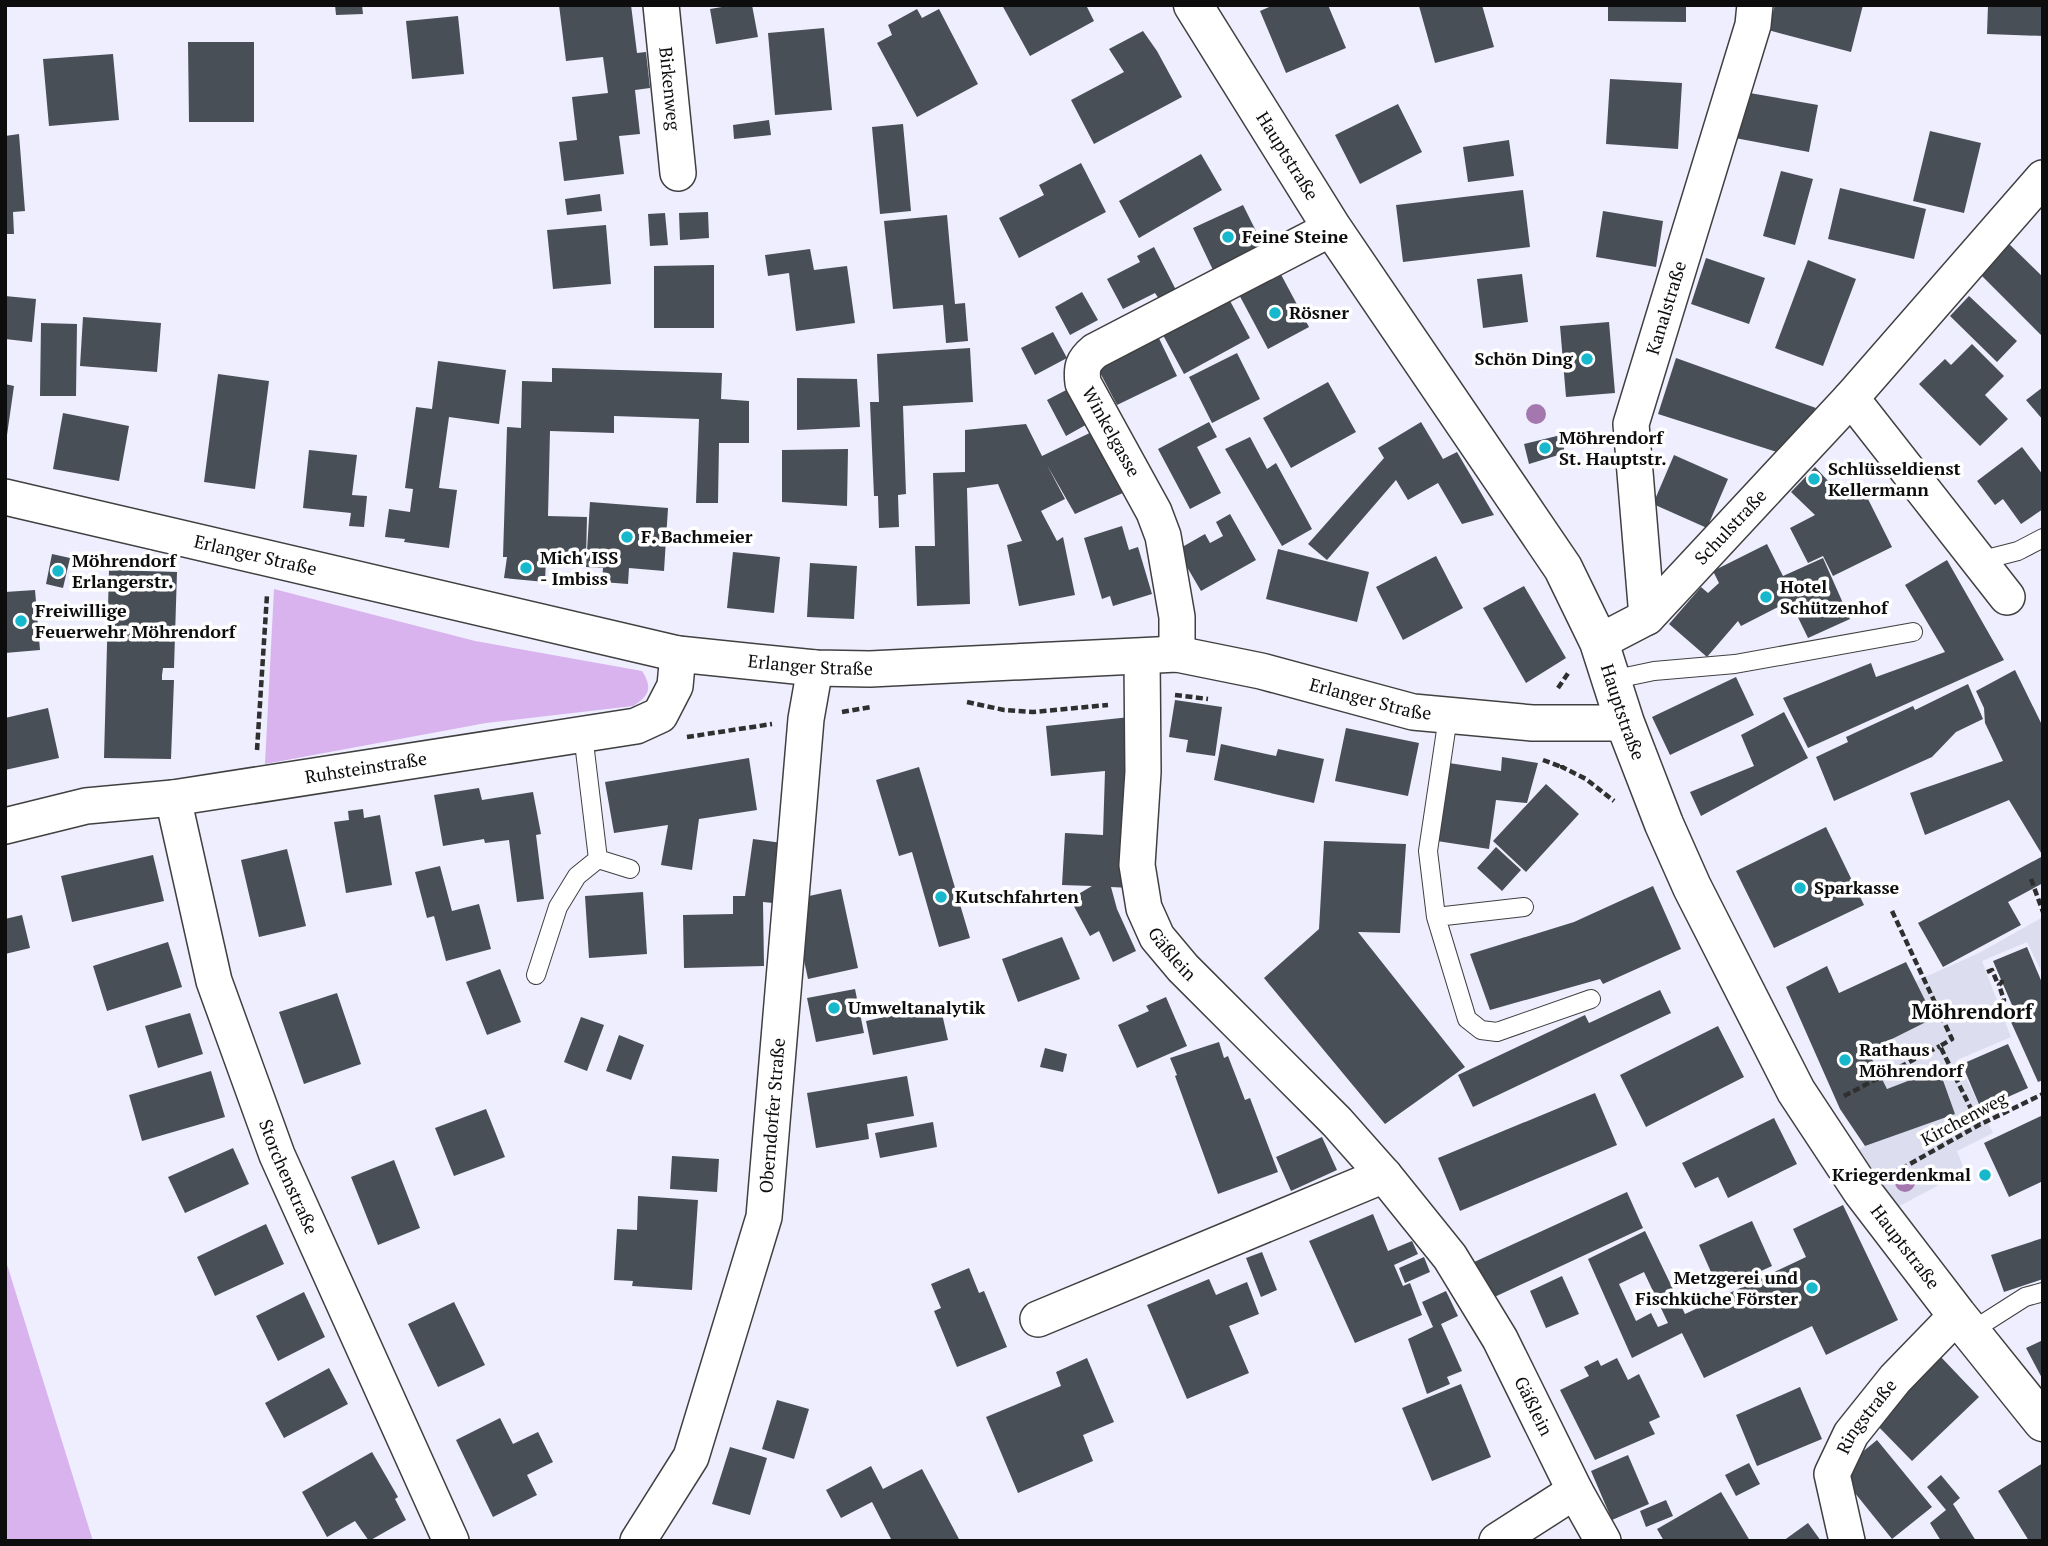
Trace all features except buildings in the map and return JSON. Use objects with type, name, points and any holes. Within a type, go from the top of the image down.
[{"type":"street","name":"Birkenweg","points":[[661,5],[678,173]]},
{"type":"street","name":"Hauptstraße","points":[[1193,5],[1332,228],[1563,568],[1599,642],[1625,723],[1664,824],[1699,900],[1796,1091],[1862,1191],[1963,1324],[2043,1422]]},
{"type":"street","name":"Kanalstraße","points":[[1647,617],[1631,424],[1753,25],[1755,5]]},
{"type":"street","name":"Schulstraße","points":[[1599,642],[1647,617],[1851,398],[2043,178]]},
{"type":"street","name":"Winkelgasse","points":[[1177,654],[1177,617],[1163,536],[1154,512],[1083,383],[1081,370],[1084,360],[1095,351],[1332,228]]},
{"type":"street","points":[[1851,398],[2007,597]]},
{"type":"street","name":"Erlanger Straße","points":[[5,497],[678,654],[815,668],[870,669],[1177,654],[1261,671],[1413,712],[1448,717],[1562,723],[1625,723]]},
{"type":"street","points":[[660,715],[675,686],[678,654]]},
{"type":"street","name":"Gäßlein","points":[[1142,657],[1143,772],[1137,865],[1144,908],[1157,937],[1384,1175],[1450,1256],[1500,1339],[1575,1491],[1603,1541]]},
{"type":"street","name":"Oberndorfer Straße","points":[[638,1541],[691,1457],[764,1217],[806,719],[815,668]]},
{"type":"street","name":"Ruhsteinstraße","points":[[5,826],[86,806],[173,798],[636,726],[660,715]]},
{"type":"street","name":"Storchenstraße","points":[[173,798],[214,981],[277,1155],[451,1541]]},
{"type":"street","points":[[1038,1319],[1384,1175]]},
{"type":"street","name":"Ringstraße","points":[[1847,1541],[1832,1474],[1851,1434],[1895,1379],[1963,1324]]},
{"type":"street","points":[[1497,1541],[1575,1491]]},
{"type":"lane","points":[[1979,561],[2018,551],[2043,538]]},
{"type":"lane","points":[[1611,680],[1654,671],[1735,664],[1913,632]]},
{"type":"lane","points":[[1448,717],[1428,851],[1436,917],[1468,1019],[1481,1030],[1497,1032],[1591,999]]},
{"type":"lane","points":[[583,734],[598,859]]},
{"type":"lane","points":[[598,859],[630,869]]},
{"type":"lane","points":[[536,975],[558,907],[577,876],[598,859]]},
{"type":"lane","points":[[1436,917],[1524,907]]},
{"type":"lane","points":[[1963,1324],[2043,1292]]},
{"type":"path","points":[[255,785],[269,559]]},
{"type":"path","points":[[1562,767],[1564,738],[1556,694],[1561,681],[1571,671]]},
{"type":"path","points":[[956,701],[1004,710],[1033,712],[1122,703],[1164,694],[1220,701]]},
{"type":"path","points":[[660,715],[668,740],[880,705]]},
{"type":"path","points":[[1537,758],[1586,779],[1616,803]]},
{"type":"path","points":[[2031,879],[2043,912]]},
{"type":"path","points":[[1846,1096],[1952,1039],[1892,911]]},
{"type":"path","points":[[1987,972],[1992,970],[1997,982],[2002,982],[1999,985],[2004,1000],[1999,1004]]},
{"type":"path","points":[[1940,1046],[1979,1125]]},
{"type":"path","name":"Kirchenweg","points":[[1862,1191],[1979,1125],[2043,1094]]},
{"type":"shaded area","points":[[274,589],[475,641],[642,671],[648,691],[643,699],[633,706],[486,723],[265,764]]},
{"type":"shaded area","points":[[2043,917],[2043,975],[2027,942],[1982,961],[2011,1037],[1957,1060],[1993,1133],[1957,1151],[1965,1171],[1894,1209],[1853,1154],[1865,1146],[1955,1114],[1939,1069],[1887,1089],[1868,1051],[1934,1018],[1916,981],[1979,953]]},
{"type":"shaded area","points":[[5,1258],[93,1541],[5,1541]]},
{"type":"place","name":"Feine Steine","points":[[1228,237]]},
{"type":"place","name":"Rösner","points":[[1275,313]]},
{"type":"place","name":"Schön Ding","points":[[1587,359]]},
{"type":"place","name":"Möhrendorf St. Hauptstr.","points":[[1545,448]]},
{"type":"place","name":"Schlüsseldienst Kellermann","points":[[1814,479]]},
{"type":"place","name":"F. Bachmeier","points":[[627,537]]},
{"type":"place","name":"Mich' ISS - Imbiss","points":[[526,568]]},
{"type":"place","name":"Möhrendorf Erlangerstr.","points":[[58,571]]},
{"type":"place","name":"Hotel Schützenhof","points":[[1766,597]]},
{"type":"place","name":"Freiwillige Feuerwehr Möhrendorf","points":[[21,621]]},
{"type":"place","name":"Sparkasse","points":[[1800,888]]},
{"type":"place","name":"Kutschfahrten","points":[[941,897]]},
{"type":"place","name":"Umweltanalytik","points":[[834,1008]]},
{"type":"place","name":"Rathaus Möhrendorf","points":[[1845,1060]]},
{"type":"place","name":"Kriegerdenkmal","points":[[1985,1175]]},
{"type":"place","name":"Metzgerei und Fischküche Förster","points":[[1812,1288]]},
{"type":"district","name":"Möhrendorf","points":[[1972,1012]]}]
